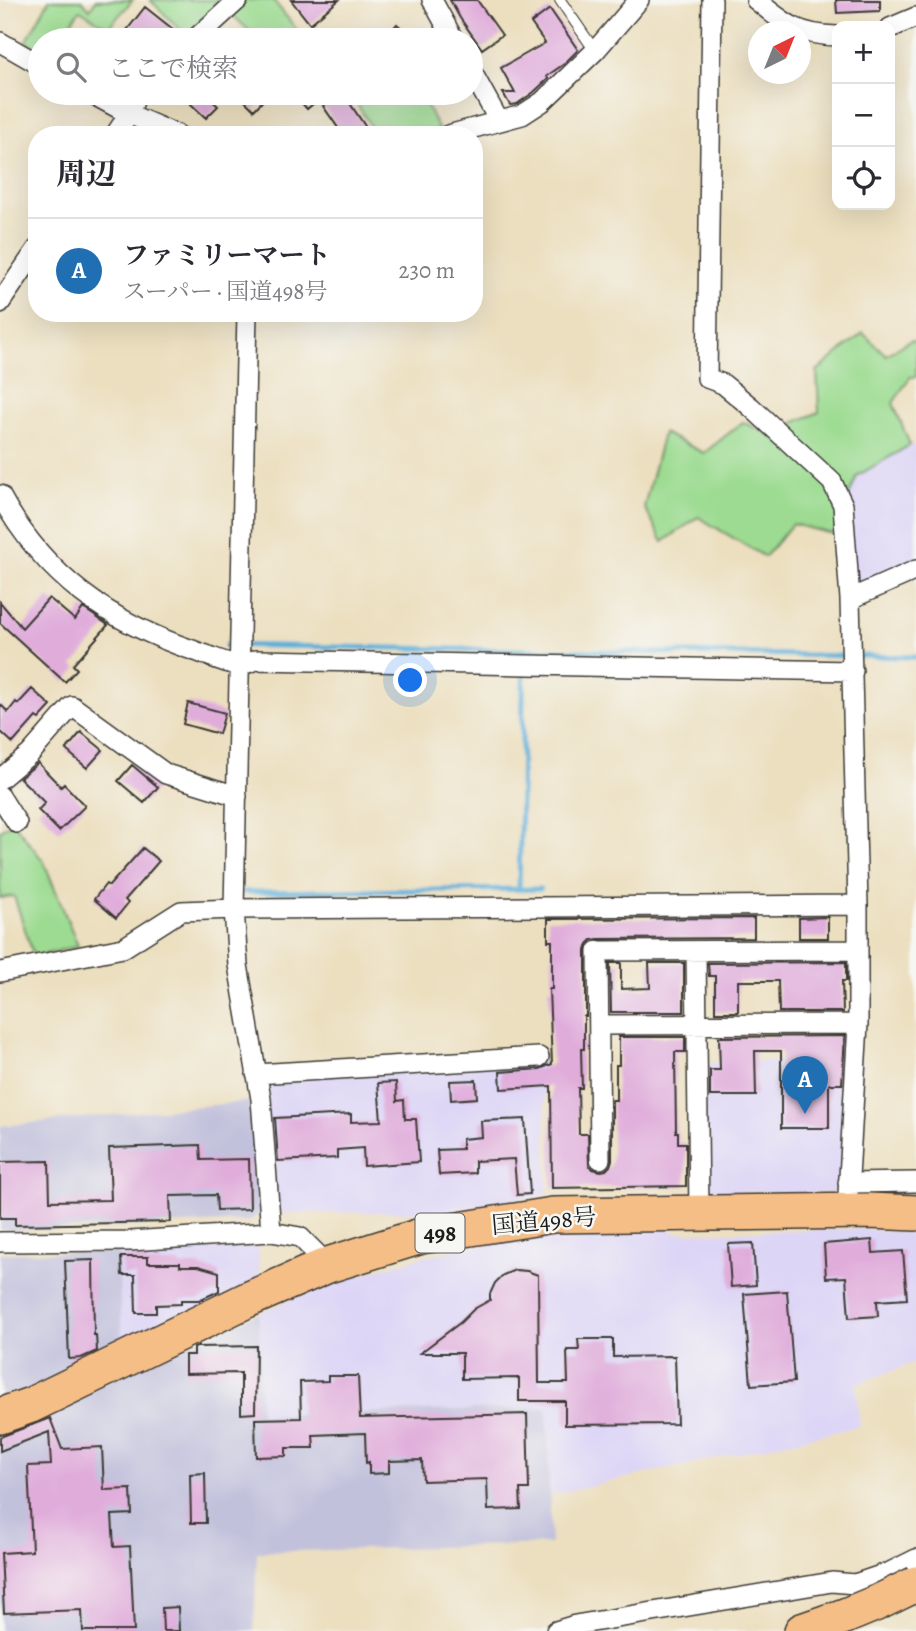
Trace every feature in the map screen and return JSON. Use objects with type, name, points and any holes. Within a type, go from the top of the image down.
[{"type":"highway","points":[[855,1202],[916,1207]]},
{"type":"highway","name":"国道498号","points":[[0,1416],[31,1405],[247,1300],[328,1265],[421,1236],[553,1215],[699,1213],[855,1202],[916,1213]]},
{"type":"highway","points":[[802,1631],[879,1602],[916,1584]]},
{"type":"street","points":[[207,28],[238,0]]},
{"type":"street","points":[[432,0],[447,28]]},
{"type":"street","points":[[481,126],[522,114],[542,102],[595,51],[639,0]]},
{"type":"street","points":[[712,0],[707,378],[723,383],[832,482],[843,505],[852,642],[858,905],[859,1024],[855,1202],[916,1182]]},
{"type":"street","points":[[756,0],[786,24],[817,36],[832,36]]},
{"type":"street","points":[[895,26],[916,17]]},
{"type":"street","points":[[0,42],[28,58]]},
{"type":"street","points":[[483,92],[499,121]]},
{"type":"street","points":[[112,105],[156,126]]},
{"type":"street","points":[[121,126],[132,105]]},
{"type":"street","points":[[0,303],[28,262]]},
{"type":"street","points":[[247,322],[234,909],[238,965],[261,1099],[271,1232]]},
{"type":"street","points":[[0,495],[11,516],[34,547],[61,576],[93,601],[129,624],[162,639],[240,651],[256,660],[853,671]]},
{"type":"street","points":[[850,599],[916,570]]},
{"type":"street","points":[[0,779],[30,754],[72,706],[166,774],[237,796]]},
{"type":"street","points":[[0,796],[17,823]]},
{"type":"street","points":[[0,972],[123,948],[181,911],[858,905]]},
{"type":"street","points":[[600,1158],[598,951],[858,950]]},
{"type":"street","points":[[696,951],[699,1213]]},
{"type":"street","points":[[599,1026],[859,1024]]},
{"type":"street","points":[[256,1074],[539,1057]]},
{"type":"street","points":[[0,1242],[130,1241],[271,1232],[300,1237],[328,1265]]},
{"type":"street","points":[[556,1631],[575,1625],[832,1582],[853,1610],[890,1572],[916,1559]]},
{"type":"lane","points":[[560,0],[595,51]]},
{"type":"shaded area","points":[[910,445],[916,445],[916,577],[845,606],[833,534],[857,476]]},
{"type":"shaded area","points":[[543,1051],[548,1195],[443,1211],[259,1214],[252,1101],[247,1070]]},
{"type":"shaded area","points":[[862,1059],[854,1193],[707,1191],[704,1063]]},
{"type":"shaded area","points":[[252,1101],[259,1214],[249,1221],[0,1230],[0,1126]]},
{"type":"shaded area","points":[[664,1227],[677,1233],[859,1229],[916,1233],[916,1362],[856,1384],[860,1426],[550,1495],[547,1408],[260,1415],[259,1313],[338,1281],[425,1256],[559,1230]]},
{"type":"shaded area","points":[[259,1247],[259,1283],[122,1349],[118,1252]]},
{"type":"shaded area","points":[[118,1252],[122,1349],[0,1403],[0,1253]]},
{"type":"shaded area","points":[[259,1313],[260,1415],[547,1408],[551,1544],[257,1552],[254,1631],[0,1631],[0,1430]]},
{"type":"green space","points":[[49,0],[82,0],[90,9],[96,0],[133,0],[108,28],[80,10],[67,28],[34,28]]},
{"type":"green space","points":[[150,0],[273,0],[295,28],[246,28],[224,7],[200,28],[179,28]]},
{"type":"green space","points":[[358,105],[426,105],[437,126],[370,126]]},
{"type":"green space","points":[[863,333],[886,355],[911,340],[916,341],[916,377],[910,377],[893,403],[910,445],[857,476],[833,534],[792,524],[765,557],[698,517],[663,542],[644,507],[663,433],[704,453],[743,422],[768,434],[819,412],[817,371]]},
{"type":"green space","points":[[13,822],[44,862],[78,946],[34,957],[14,896],[0,898],[0,830]]},
{"type":"building","points":[[291,0],[339,0],[310,24]]},
{"type":"building","points":[[450,0],[477,0],[502,35],[483,48],[483,28],[467,28]]},
{"type":"building","points":[[836,0],[880,0],[880,11],[837,13]]},
{"type":"building","points":[[145,7],[171,28],[129,28]]},
{"type":"building","points":[[550,9],[578,50],[547,76],[548,79],[534,92],[517,104],[510,105],[503,93],[515,93],[501,68],[545,43],[531,23]]},
{"type":"building","points":[[192,105],[218,106],[206,118]]},
{"type":"building","points":[[351,105],[365,126],[337,126],[323,106]]},
{"type":"building","points":[[49,598],[75,620],[83,608],[108,625],[73,665],[77,669],[65,682],[0,623],[0,602],[22,628]]},
{"type":"building","points":[[32,689],[51,706],[39,719],[36,717],[13,743],[0,731],[0,704],[8,712]]},
{"type":"building","points":[[188,703],[225,713],[219,734],[183,724]]},
{"type":"building","points":[[81,732],[103,750],[87,768],[66,750]]},
{"type":"building","points":[[38,763],[61,787],[64,784],[85,806],[59,831],[38,810],[45,803],[20,778]]},
{"type":"building","points":[[132,765],[158,787],[144,803],[118,781]]},
{"type":"building","points":[[143,848],[159,861],[125,900],[128,903],[116,918],[94,899]]},
{"type":"building","points":[[828,917],[828,938],[799,938],[799,918]]},
{"type":"building","points":[[754,918],[754,938],[598,939],[588,944],[584,1049],[581,1049],[582,1088],[578,1088],[579,1134],[588,1134],[589,1165],[593,1169],[606,1170],[612,1160],[612,1100],[616,1100],[619,1037],[685,1037],[685,1052],[675,1052],[676,1132],[678,1143],[686,1143],[686,1186],[552,1188],[551,1086],[501,1089],[500,1072],[540,1069],[552,1064],[549,989],[552,989],[552,941],[548,941],[548,919]]},
{"type":"building","points":[[846,962],[846,981],[842,981],[843,1012],[779,1012],[778,981],[738,981],[738,1012],[715,1012],[715,976],[709,976],[708,963]]},
{"type":"building","points":[[610,963],[621,963],[621,989],[650,988],[649,963],[684,963],[684,1012],[611,1012]]},
{"type":"building","points":[[845,1036],[842,1084],[829,1084],[829,1128],[781,1128],[781,1051],[755,1051],[756,1096],[710,1096],[710,1070],[720,1070],[719,1037]]},
{"type":"building","points":[[476,1080],[477,1098],[451,1100],[450,1081]]},
{"type":"building","points":[[396,1082],[397,1101],[404,1100],[405,1119],[416,1119],[419,1162],[364,1166],[363,1148],[337,1150],[337,1158],[278,1161],[275,1118],[351,1114],[351,1122],[381,1121],[378,1083]]},
{"type":"building","points":[[525,1119],[530,1194],[517,1195],[514,1159],[475,1161],[475,1173],[439,1175],[437,1150],[462,1149],[462,1139],[482,1137],[481,1121]]},
{"type":"building","points":[[200,1145],[201,1160],[249,1159],[250,1209],[217,1210],[216,1195],[170,1196],[171,1222],[15,1225],[15,1218],[0,1218],[0,1162],[49,1161],[50,1201],[111,1200],[109,1148]]},
{"type":"building","points":[[872,1240],[873,1253],[903,1251],[907,1299],[877,1301],[878,1316],[849,1318],[846,1277],[826,1278],[824,1244]]},
{"type":"building","points":[[753,1243],[756,1285],[731,1287],[728,1244]]},
{"type":"building","points":[[121,1257],[148,1257],[148,1263],[180,1263],[180,1266],[198,1266],[219,1272],[219,1291],[199,1300],[181,1300],[181,1304],[156,1305],[156,1313],[136,1313],[135,1275],[122,1275]]},
{"type":"building","points":[[93,1260],[94,1335],[97,1351],[81,1358],[69,1359],[65,1261]]},
{"type":"building","points":[[515,1270],[538,1275],[539,1383],[568,1383],[567,1350],[579,1350],[578,1339],[613,1339],[613,1357],[675,1356],[677,1424],[565,1425],[565,1401],[519,1401],[519,1378],[462,1379],[462,1353],[420,1353],[474,1309],[490,1300],[495,1283],[503,1275]]},
{"type":"building","points":[[787,1291],[794,1382],[751,1385],[744,1294]]},
{"type":"building","points":[[256,1346],[255,1413],[241,1414],[241,1373],[185,1374],[185,1355],[194,1355],[194,1348]]},
{"type":"building","points":[[328,1376],[358,1376],[360,1418],[527,1414],[529,1489],[520,1489],[521,1509],[488,1510],[487,1479],[423,1481],[422,1460],[389,1461],[389,1473],[369,1474],[365,1433],[313,1435],[314,1448],[286,1448],[286,1456],[256,1457],[255,1419],[301,1418],[300,1382],[328,1381]]},
{"type":"building","points":[[50,1418],[62,1449],[102,1447],[104,1490],[131,1489],[132,1514],[112,1515],[114,1547],[130,1546],[134,1631],[83,1631],[82,1610],[4,1613],[1,1553],[32,1551],[28,1466],[51,1465],[49,1432],[0,1451],[0,1437]]},
{"type":"building","points":[[205,1473],[206,1523],[191,1523],[190,1474]]},
{"type":"building","points":[[178,1607],[179,1631],[163,1631],[162,1608]]},
{"type":"waterway","points":[[226,645],[916,657]]},
{"type":"waterway","points":[[519,889],[524,650]]},
{"type":"waterway","points":[[244,892],[540,889]]},
{"type":"place","name":"ファミリーマート","points":[[805,1114]]}]
